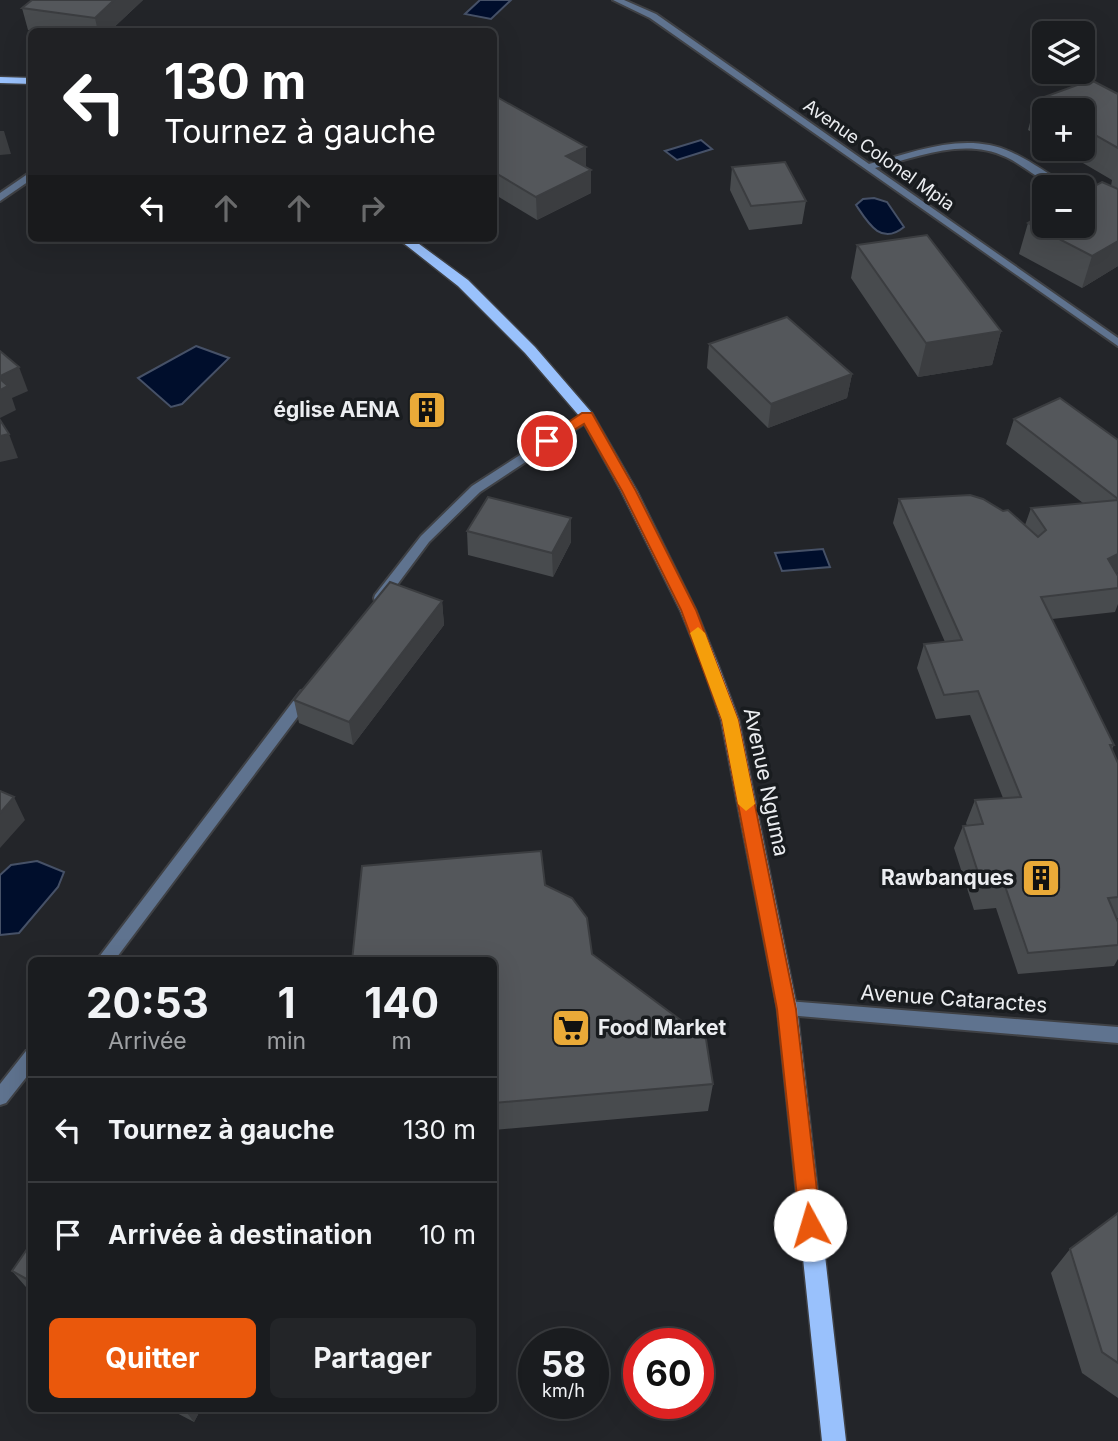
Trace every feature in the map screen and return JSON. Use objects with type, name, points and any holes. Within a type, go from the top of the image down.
[{"type":"main road","points":[[0,80],[28,81]]},
{"type":"main road","name":"Avenue Nguma","points":[[407,242],[463,283],[530,350],[587,416],[629,491],[688,610],[730,720],[787,1009],[834,1441]]},
{"type":"street","name":"Avenue Colonel Mpia","points":[[617,0],[653,16],[1118,343]]},
{"type":"street","points":[[867,167],[961,145],[983,146],[1003,151],[1043,175]]},
{"type":"street","points":[[0,198],[28,177]]},
{"type":"street","points":[[374,606],[425,539],[476,489],[587,416]]},
{"type":"street","points":[[107,957],[315,683]]},
{"type":"street","name":"Avenue Cataractes","points":[[787,1009],[1118,1034]]},
{"type":"street","points":[[0,1097],[28,1061]]},
{"type":"water","points":[[480,0],[511,0],[491,19],[465,14]]},
{"type":"water","points":[[701,140],[712,149],[677,160],[665,151]]},
{"type":"water","points":[[874,198],[887,202],[904,227],[888,234],[870,225],[856,205],[863,199]]},
{"type":"water","points":[[196,346],[229,358],[182,404],[171,407],[138,378]]},
{"type":"water","points":[[823,549],[830,567],[782,571],[775,553]]},
{"type":"water","points":[[37,861],[64,872],[58,887],[19,933],[0,935],[0,875],[11,865]]},
{"type":"building","points":[[32,0],[114,0],[95,18],[22,8]]},
{"type":"building","points":[[1095,82],[1118,94],[1118,148],[1095,135],[1095,98],[1042,98],[1080,84]]},
{"type":"building","points":[[497,97],[586,147],[566,156],[591,170],[536,197],[497,174]]},
{"type":"building","points":[[785,162],[806,201],[751,206],[732,167]]},
{"type":"building","points":[[1102,182],[1118,189],[1118,241],[1092,256],[1057,238],[1095,238],[1095,186]]},
{"type":"building","points":[[927,235],[1001,331],[926,343],[857,245]]},
{"type":"building","points":[[787,317],[852,374],[771,404],[709,344]]},
{"type":"building","points":[[0,351],[19,367],[0,376]]},
{"type":"building","points":[[0,379],[8,386],[0,390]]},
{"type":"building","points":[[1060,398],[1118,440],[1118,499],[1014,419]]},
{"type":"building","points":[[0,420],[9,434],[0,436]]},
{"type":"building","points":[[970,495],[1003,511],[1008,510],[1038,537],[1046,530],[1031,508],[1118,500],[1118,554],[1108,559],[1118,576],[1118,588],[1041,597],[1114,745],[1110,745],[1118,763],[1118,897],[1108,898],[1118,922],[1118,945],[1028,953],[1005,886],[983,888],[963,826],[983,824],[975,800],[1021,797],[978,691],[944,695],[924,644],[962,640],[899,499]]},
{"type":"building","points":[[488,497],[571,518],[552,553],[467,531]]},
{"type":"building","points":[[390,582],[442,601],[349,722],[294,700]]},
{"type":"building","points":[[0,791],[14,797],[0,813]]},
{"type":"building","name":"Food Market","points":[[541,851],[545,885],[572,898],[587,918],[592,954],[706,1039],[713,1084],[497,1103],[497,957],[352,957],[362,866]]},
{"type":"building","points":[[1118,1213],[1118,1363],[1102,1352],[1070,1249]]},
{"type":"building","points":[[28,1248],[28,1280],[12,1271]]},
{"type":"slow traffic","points":[[698,633],[730,720],[746,804]]},
{"type":"place","name":"église AENA","points":[[427,410]]},
{"type":"place","name":"Rawbanques","points":[[1041,878]]},
{"type":"place","name":"Food Market","points":[[571,1028]]},
{"type":"route","points":[[547,441],[587,416],[629,491],[688,610],[730,720],[787,1009],[810,1225]]}]
